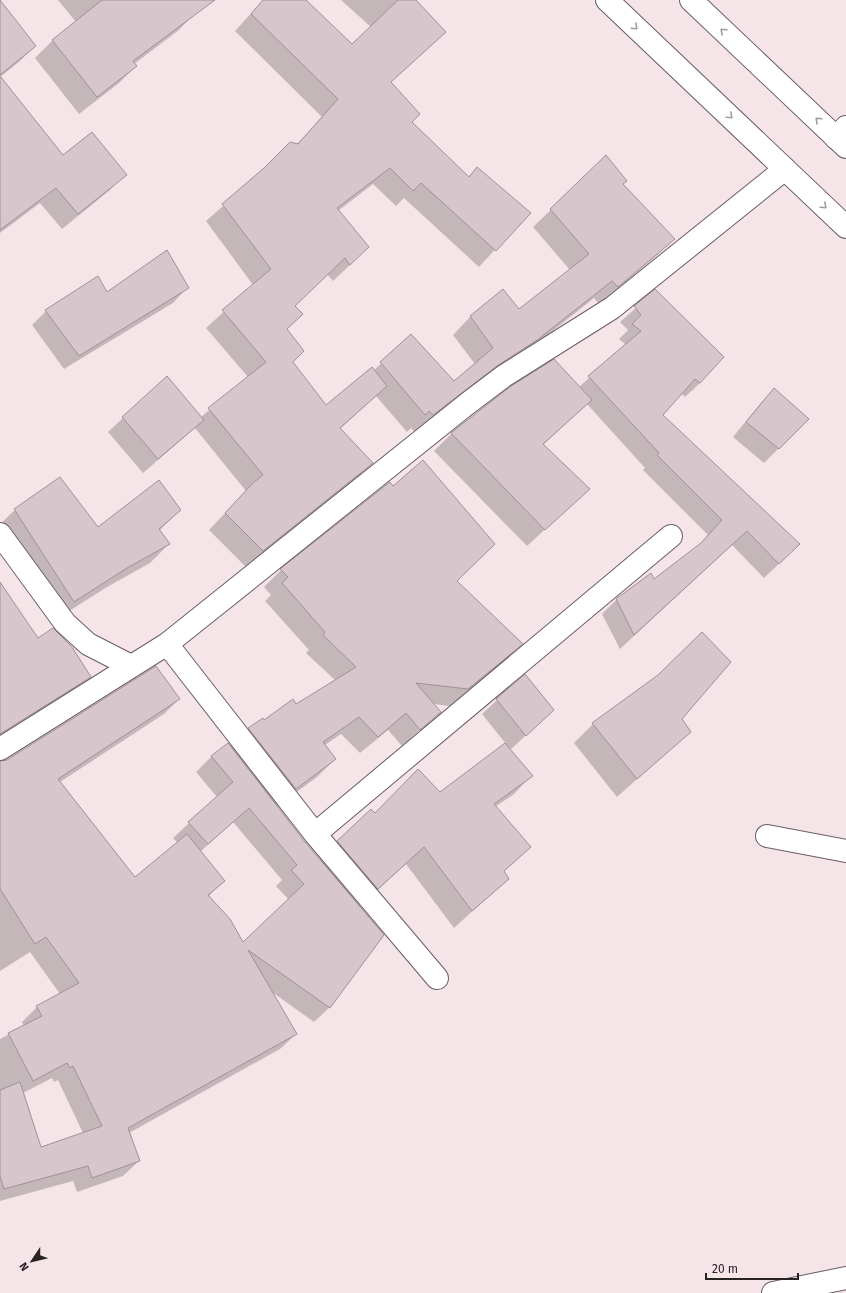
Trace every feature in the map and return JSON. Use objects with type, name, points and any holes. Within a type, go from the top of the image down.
[{"type":"street","points":[[607,0],[846,227]]},
{"type":"street","points":[[691,0],[843,137]]},
{"type":"street","points":[[0,749],[167,644],[467,404],[504,376],[612,308],[786,169]]},
{"type":"street","points":[[0,534],[65,622],[88,644],[131,666]]},
{"type":"street","points":[[315,834],[671,536]]},
{"type":"street","points":[[167,644],[315,834],[437,978]]},
{"type":"street","points":[[767,836],[846,851]]},
{"type":"street","points":[[773,1293],[846,1278]]},
{"type":"building","points":[[0,0],[36,46],[0,75]]},
{"type":"building","points":[[102,0],[215,0],[133,61],[137,66],[97,97],[52,40]]},
{"type":"building","points":[[263,0],[306,0],[352,44],[398,0],[416,0],[446,32],[391,82],[420,114],[412,122],[469,177],[477,167],[531,213],[496,251],[421,183],[413,191],[390,168],[337,208],[369,247],[350,265],[345,258],[295,306],[303,314],[287,329],[304,351],[293,362],[326,405],[372,367],[387,386],[340,428],[373,463],[263,551],[225,513],[253,483],[263,475],[208,408],[266,362],[222,310],[271,269],[222,204],[264,168],[290,142],[298,144],[338,99],[251,14]]},
{"type":"building","points":[[0,76],[63,155],[92,132],[127,175],[78,214],[56,188],[0,230]]},
{"type":"building","points":[[606,155],[627,181],[623,184],[675,239],[618,287],[612,281],[537,340],[497,366],[433,415],[429,411],[425,415],[380,362],[411,334],[454,381],[493,348],[470,316],[503,289],[519,309],[589,254],[550,209]]},
{"type":"building","points":[[167,250],[189,288],[79,356],[45,310],[98,276],[107,292]]},
{"type":"building","points":[[655,289],[724,357],[700,383],[695,379],[663,415],[800,544],[779,564],[747,531],[634,635],[616,599],[651,573],[654,579],[701,543],[722,520],[657,455],[659,453],[588,376],[641,331],[632,324],[641,315],[634,306]]},
{"type":"building","points":[[554,359],[592,400],[543,444],[590,489],[545,530],[451,433],[511,386]]},
{"type":"building","points":[[167,376],[204,420],[158,459],[122,417]]},
{"type":"building","points":[[774,388],[809,419],[779,449],[746,422]]},
{"type":"building","points":[[423,460],[495,544],[457,581],[523,644],[468,689],[416,683],[441,712],[420,730],[406,713],[378,737],[359,717],[323,742],[336,759],[296,789],[248,728],[263,718],[264,720],[293,699],[296,704],[356,667],[323,635],[325,632],[282,583],[288,577],[280,569],[390,482],[393,486]]},
{"type":"building","points":[[60,477],[98,527],[159,480],[181,510],[159,529],[170,544],[127,568],[74,602],[14,509]]},
{"type":"building","points":[[0,582],[38,638],[53,628],[72,647],[91,677],[0,734]]},
{"type":"building","points":[[702,632],[731,662],[682,719],[691,732],[637,779],[592,723],[658,675]]},
{"type":"building","points":[[156,666],[180,699],[58,779],[135,877],[187,834],[225,881],[208,895],[230,919],[243,942],[304,884],[291,870],[297,865],[249,808],[208,844],[188,822],[233,782],[211,756],[228,743],[305,842],[384,935],[330,1008],[248,950],[297,1034],[128,1128],[140,1161],[92,1178],[88,1166],[4,1189],[0,1176],[0,1090],[20,1082],[41,1147],[102,1126],[73,1066],[70,1068],[67,1063],[33,1081],[8,1033],[42,1016],[36,1006],[79,983],[46,937],[35,944],[0,889],[0,761],[7,760]]},
{"type":"building","points":[[525,674],[554,710],[526,736],[496,699]]},
{"type":"building","points":[[505,743],[533,776],[494,804],[531,847],[504,871],[509,879],[472,911],[424,847],[378,889],[337,841],[371,809],[375,813],[418,769],[440,792]]}]
